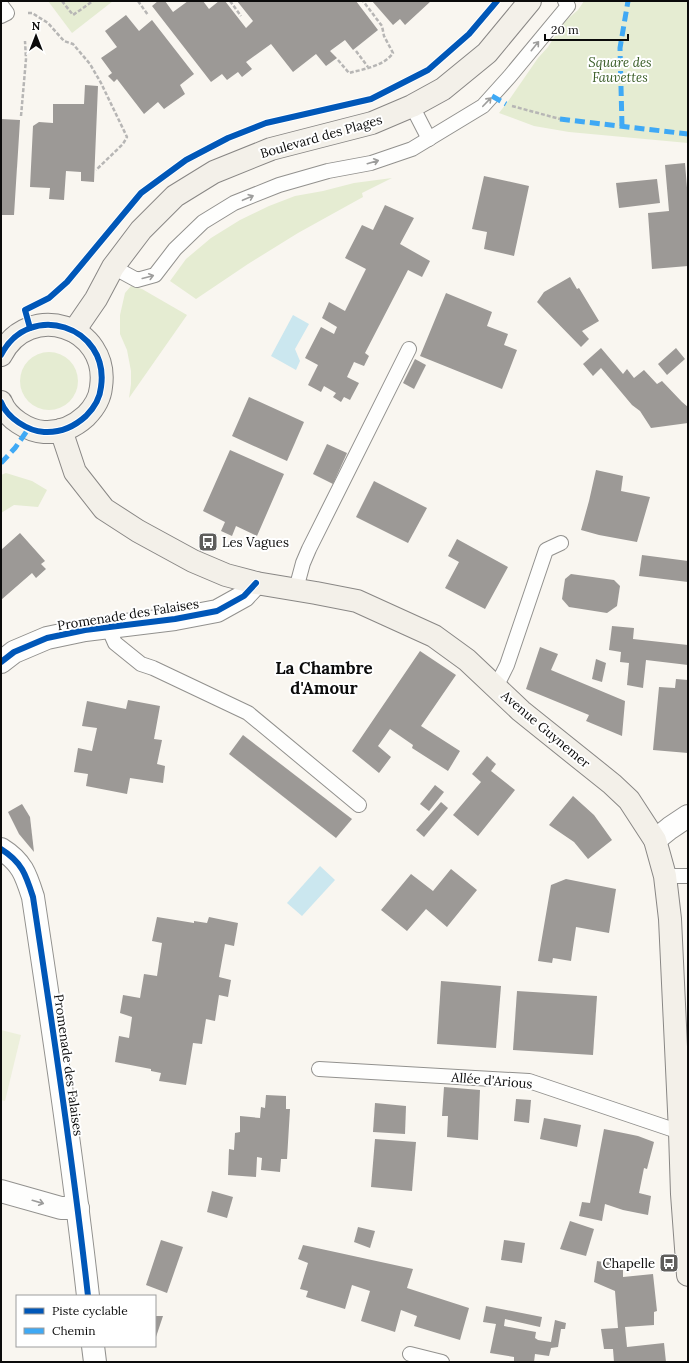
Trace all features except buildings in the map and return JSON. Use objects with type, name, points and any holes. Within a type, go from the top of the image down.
[{"type":"main road","name":"Boulevard des Plages","points":[[74,331],[96,299],[113,267],[140,230],[175,196],[214,172],[271,149],[372,124],[412,106],[443,89],[487,54],[530,1]]},
{"type":"main road","points":[[1,355],[5,346],[16,335],[30,328],[45,325],[60,326],[74,331],[89,342],[99,358],[103,376],[100,395],[92,411],[78,423],[61,430],[44,432],[28,428],[13,418],[1,404]]},
{"type":"main road","name":"Avenue Guynemer","points":[[61,430],[75,472],[104,509],[138,531],[193,562],[226,575],[256,583],[358,601],[434,636],[467,660],[521,711],[620,791],[629,800],[655,840],[665,876],[670,919],[682,1194],[688,1267]]},
{"type":"street","name":"Promenade des Falaises","points":[[1,662],[14,652],[47,638],[85,630],[175,619],[218,611],[244,596],[256,583]]},
{"type":"street","points":[[655,840],[688,816]]},
{"type":"street","name":"Promenade des Falaises","points":[[1,849],[10,854],[24,870],[33,897],[78,1208],[88,1295]]},
{"type":"street","points":[[1,1191],[61,1208],[78,1208]]},
{"type":"street","points":[[93,1347],[95,1362]]},
{"type":"lane","points":[[113,267],[137,280],[155,275],[175,249],[203,222],[234,203],[279,185],[328,171],[371,163],[412,149],[429,139],[483,106],[568,6],[565,1]]},
{"type":"lane","points":[[1,5],[7,13],[1,16]]},
{"type":"lane","points":[[412,106],[429,139]]},
{"type":"lane","points":[[296,589],[303,563],[309,549],[409,349]]},
{"type":"lane","points":[[496,687],[507,665],[546,550],[561,543]]},
{"type":"lane","points":[[108,627],[115,643],[141,664],[153,668],[248,713],[359,805]]},
{"type":"lane","points":[[665,876],[688,876]]},
{"type":"lane","name":"Allée d'Arious","points":[[319,1070],[529,1081],[680,1132]]},
{"type":"lane","points":[[410,1354],[442,1362]]},
{"type":"path","points":[[62,1],[73,16],[92,1]]},
{"type":"path","points":[[138,1],[148,14]]},
{"type":"path","points":[[230,1],[241,16]]},
{"type":"path","points":[[338,60],[349,73],[382,63],[389,59],[393,53],[384,36],[382,26],[363,1]]},
{"type":"path","points":[[48,23],[64,41],[73,44],[90,64],[101,83],[127,137],[123,144],[96,170]]},
{"type":"path","points":[[21,116],[26,59],[25,41]]},
{"type":"path","points":[[356,51],[368,67]]},
{"type":"path","points":[[506,104],[560,119]]},
{"type":"green space","points":[[48,1],[113,1],[72,33]]},
{"type":"green space","name":"Square des Fauvettes","points":[[584,1],[688,1],[688,143],[569,132],[534,126],[499,113],[538,58],[548,47],[564,22],[578,10]]},
{"type":"green space","points":[[392,178],[362,193],[363,197],[298,233],[196,299],[170,281],[186,259],[211,238],[240,220],[269,206],[295,196],[354,183]]},
{"type":"green space","points":[[131,286],[142,289],[187,315],[129,398],[131,371],[127,350],[120,334],[120,315],[125,293]]},
{"type":"green space","points":[[49,352],[65,357],[73,365],[78,381],[73,397],[65,405],[49,410],[33,405],[25,397],[20,381],[25,365],[33,357]]},
{"type":"green space","points":[[6,473],[32,481],[47,490],[38,507],[14,505],[1,513],[1,475]]},
{"type":"green space","points":[[1,1030],[21,1035],[5,1101],[1,1100]]},
{"type":"water","points":[[293,315],[309,324],[295,349],[300,361],[296,370],[271,356]]},
{"type":"water","points":[[320,866],[335,880],[302,916],[287,903]]},
{"type":"marked path","points":[[622,126],[620,48],[628,1]]},
{"type":"marked path","points":[[492,96],[506,104]]},
{"type":"marked path","points":[[560,119],[688,134]]},
{"type":"marked path","points":[[1,463],[15,448],[29,428]]},
{"type":"cycle path","points":[[30,328],[25,310],[49,298],[67,282],[141,193],[186,160],[228,138],[266,123],[371,99],[428,70],[469,34],[497,1]]},
{"type":"cycle path","points":[[1,355],[14,338],[30,328],[47,325],[65,328],[81,336],[93,349],[100,366],[101,387],[96,403],[86,416],[72,426],[50,432],[31,429],[19,423],[8,413],[1,402]]},
{"type":"cycle path","points":[[1,662],[14,652],[47,638],[85,630],[175,619],[217,611],[244,596],[256,583]]},
{"type":"cycle path","points":[[1,849],[19,864],[28,882],[33,897],[69,1146],[88,1295]]},
{"type":"place","name":"Les Vagues","points":[[208,542]]},
{"type":"place","name":"Chapelle","points":[[669,1263]]},
{"type":"district","name":"La Chambre d'Amour","points":[[324,678]]}]
